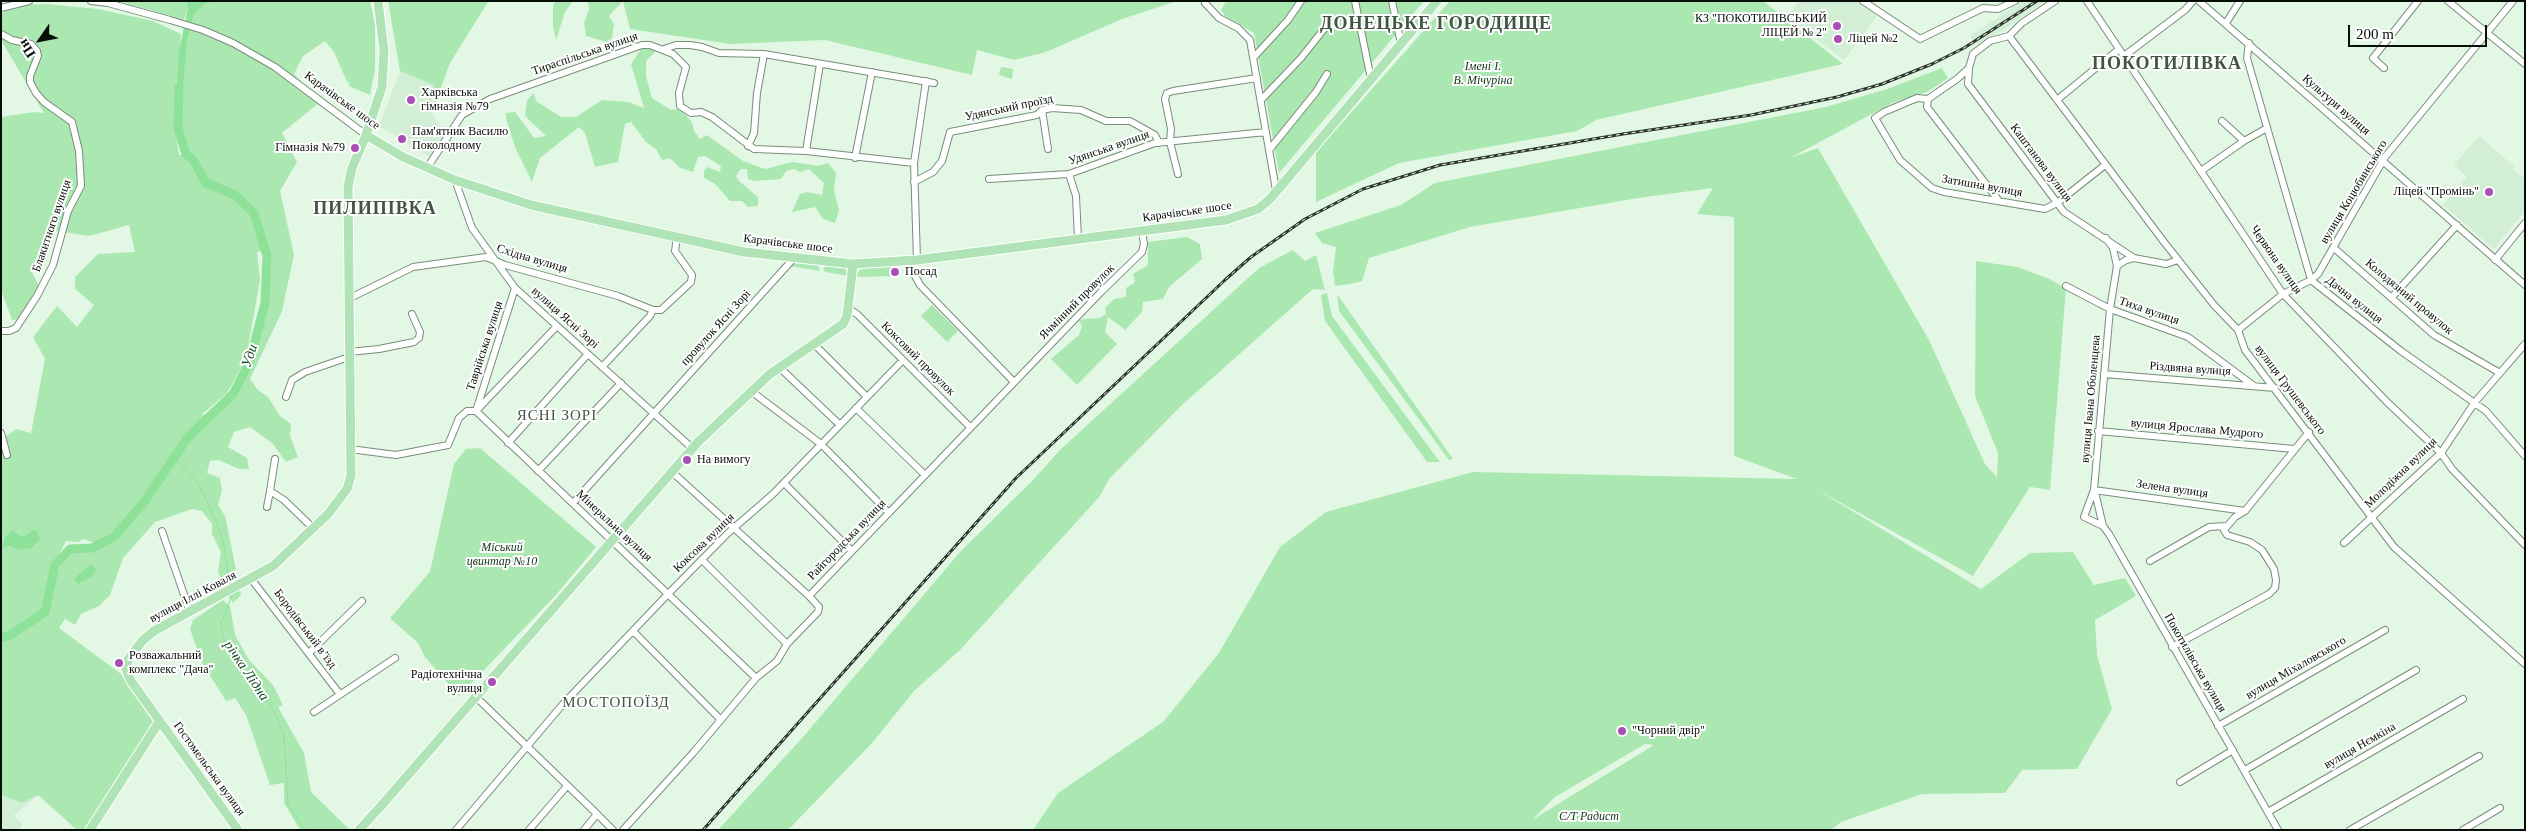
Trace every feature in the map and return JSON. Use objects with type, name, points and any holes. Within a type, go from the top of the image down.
[{"type":"main road","name":"вулиця Іллі Коваля","points":[[159,722],[131,681],[126,669],[128,660],[142,640],[154,631],[252,580],[273,566],[314,529],[335,506],[347,489],[351,476],[348,187],[352,168],[366,135],[382,87],[384,51],[378,1]]},
{"type":"main road","name":"Карачівське шосе","points":[[366,135],[427,168],[455,180],[531,205],[744,252],[853,264],[918,260],[1226,220],[1258,210],[1401,44],[1428,6],[1436,1]]},
{"type":"main road","points":[[359,830],[692,448],[751,391],[779,367],[843,324],[848,308],[853,264]]},
{"type":"main road","points":[[90,830],[159,722]]},
{"type":"main road","name":"Гостомельська вулиця","points":[[159,722],[238,830]]},
{"type":"street","points":[[1,8],[29,1]]},
{"type":"street","name":"Карачівське шосе","points":[[91,1],[108,3],[170,20],[203,30],[233,43],[275,67],[366,135]]},
{"type":"street","points":[[1254,57],[1288,20],[1300,1]]},
{"type":"street","points":[[1355,1],[1371,79]]},
{"type":"street","points":[[1392,1],[1401,44]]},
{"type":"street","points":[[1863,1],[1920,39],[1987,7]]},
{"type":"street","points":[[1980,1],[1987,7],[1998,9],[2015,1]]},
{"type":"street","points":[[1999,201],[1928,107],[1928,99],[1957,79],[1969,68],[1972,54],[1990,41],[2009,36],[2022,23],[2055,1]]},
{"type":"street","name":"Червона вулиця","points":[[2087,1],[2283,294],[2387,402],[2441,453],[2452,469],[2525,545]]},
{"type":"street","points":[[2124,56],[2185,10],[2193,1]]},
{"type":"street","name":"Культури вулиця","points":[[2199,1],[2525,285]]},
{"type":"street","points":[[2226,23],[2240,1]]},
{"type":"street","points":[[2384,68],[2372,58],[2418,1]]},
{"type":"street","points":[[2448,1],[2525,64]]},
{"type":"street","name":"вулиця Коцюбинського","points":[[2238,330],[2283,294],[2311,280],[2334,248],[2389,151],[2513,1]]},
{"type":"street","points":[[1205,3],[1219,18],[1246,34],[1254,57],[1276,190]]},
{"type":"street","points":[[1261,100],[1328,24]]},
{"type":"street","name":"Блакитного вулиця","points":[[1,34],[12,40],[31,44],[37,51],[38,56],[30,76],[30,82],[44,102],[72,122],[79,151],[81,186],[68,211],[53,265],[38,296],[16,328],[9,331],[1,331]]},
{"type":"street","name":"вулиця Грушевського","points":[[2009,36],[2178,260],[2214,305],[2238,330],[2245,350],[2309,432],[2394,548],[2525,664]]},
{"type":"street","name":"Дачна вулиця","points":[[2248,43],[2247,58],[2311,280],[2401,351],[2464,397],[2475,402],[2507,433],[2525,456]]},
{"type":"street","points":[[914,163],[855,158],[806,151],[754,149],[712,117],[701,112],[691,113],[680,106],[679,93],[686,67],[664,49],[676,44],[702,46],[719,53],[764,54],[926,80],[934,83]]},
{"type":"street","name":"Тираспільська вулиця","points":[[427,168],[462,115],[490,99],[642,45],[664,49]]},
{"type":"street","points":[[2057,100],[2119,49]]},
{"type":"street","points":[[748,146],[754,133],[757,94],[764,54]]},
{"type":"street","points":[[806,151],[820,64]]},
{"type":"street","name":"Каштанова вулиця","points":[[1969,68],[1968,84],[2064,212],[2076,223],[2106,238],[2134,258],[2166,264],[2178,260]]},
{"type":"street","points":[[855,158],[872,72]]},
{"type":"street","points":[[1269,150],[1316,92],[1327,74]]},
{"type":"street","points":[[1178,174],[1170,142],[1171,129],[1165,99],[1167,93],[1172,90],[1258,78]]},
{"type":"street","points":[[918,260],[914,163],[926,80]]},
{"type":"street","name":"Затишна вулиця","points":[[1928,99],[1917,98],[1884,112],[1876,118],[1900,160],[1932,188],[2045,209],[2057,203]]},
{"type":"street","name":"Удянський проїзд","points":[[914,182],[933,172],[942,161],[950,132],[1037,114],[1042,110],[1052,108],[1081,110],[1106,121],[1130,121],[1154,135],[1159,142]]},
{"type":"street","points":[[1042,110],[1048,149]]},
{"type":"street","points":[[2222,121],[2244,141]]},
{"type":"street","points":[[2201,171],[2244,141],[2267,128]]},
{"type":"street","name":"Удянська вулиця","points":[[989,179],[1069,174],[1159,142],[1266,132]]},
{"type":"street","points":[[2057,203],[2106,165]]},
{"type":"street","points":[[1069,174],[1076,196],[1078,239]]},
{"type":"street","name":"вулиця Ясні Зорі","points":[[455,180],[467,216],[493,259],[515,288],[692,448]]},
{"type":"street","points":[[2495,260],[2525,223]]},
{"type":"street","points":[[2392,297],[2457,225]]},
{"type":"street","name":"Ячмінний провулок","points":[[1014,382],[1142,252],[1144,244],[1142,231]]},
{"type":"street","points":[[602,367],[650,316],[653,310],[661,310],[684,289],[692,278],[675,250],[677,237]]},
{"type":"street","points":[[2106,238],[2113,248],[2117,266],[2126,260],[2134,258]]},
{"type":"street","name":"Колодязний провулок","points":[[2334,248],[2434,335],[2500,373]]},
{"type":"street","name":"Східна вулиця","points":[[348,299],[413,267],[478,257],[493,259],[505,266],[618,296],[653,310]]},
{"type":"street","name":"провулок Ясні Зорі","points":[[573,503],[794,258]]},
{"type":"street","points":[[907,261],[920,284],[1014,382]]},
{"type":"street","name":"вулиця Івана Оболенцева","points":[[2094,490],[2110,310],[2117,266]]},
{"type":"street","name":"Тиха вулиця","points":[[2066,286],[2110,310],[2188,337],[2254,386]]},
{"type":"street","name":"Таврійська вулиця","points":[[476,411],[515,288]]},
{"type":"street","name":"Коксовий провулок","points":[[848,308],[858,315],[970,427]]},
{"type":"street","points":[[286,397],[292,380],[305,372],[349,354],[379,350],[414,342],[419,338],[420,332],[412,314]]},
{"type":"street","points":[[350,450],[396,455],[448,445],[456,425],[467,411],[476,411],[557,326]]},
{"type":"street","points":[[814,344],[868,397]]},
{"type":"street","name":"Молодіжна вулиця","points":[[2344,543],[2441,453],[2475,402],[2525,344]]},
{"type":"street","points":[[508,443],[588,354]]},
{"type":"street","name":"Коксова вулиця","points":[[456,830],[528,748],[563,704],[633,630],[734,528],[784,483],[903,360]]},
{"type":"street","points":[[779,367],[840,426]]},
{"type":"street","name":"Різдвяна вулиця","points":[[2104,374],[2275,388]]},
{"type":"street","name":"Райгородська вулиця","points":[[623,830],[693,753],[756,678],[777,661],[788,644],[819,610],[809,596],[1014,382]]},
{"type":"street","points":[[538,471],[621,383]]},
{"type":"street","points":[[751,391],[822,444],[889,512]]},
{"type":"street","points":[[856,408],[925,475]]},
{"type":"street","name":"Мінеральна вулиця","points":[[476,411],[756,678]]},
{"type":"street","name":"вулиця Ярослава Мудрого","points":[[2098,431],[2294,449]]},
{"type":"street","points":[[2150,561],[2209,527],[2225,528],[2246,511],[2309,432]]},
{"type":"street","points":[[1,433],[7,455]]},
{"type":"street","points":[[267,507],[275,459]]},
{"type":"street","points":[[672,471],[809,596]]},
{"type":"street","points":[[784,483],[852,551]]},
{"type":"street","points":[[2094,490],[2084,517],[2103,526]]},
{"type":"street","name":"Зелена вулиця","points":[[2094,490],[2246,511]]},
{"type":"street","name":"Покотилівська вулиця","points":[[2094,490],[2103,526],[2278,830]]},
{"type":"street","points":[[270,491],[284,500],[314,529]]},
{"type":"street","points":[[2172,647],[2269,594],[2275,588],[2274,569],[2262,550],[2250,542],[2227,535],[2225,528]]},
{"type":"street","points":[[162,531],[190,612]]},
{"type":"street","points":[[702,560],[788,644]]},
{"type":"street","name":"Бородівський в’їзд","points":[[252,580],[339,693]]},
{"type":"street","points":[[309,653],[362,601]]},
{"type":"street","points":[[633,630],[720,719]]},
{"type":"street","name":"вулиця Міхаловського","points":[[2218,726],[2385,630]]},
{"type":"street","points":[[314,712],[339,693],[395,658]]},
{"type":"street","points":[[2245,770],[2416,670]]},
{"type":"street","points":[[476,697],[613,830]]},
{"type":"street","name":"вулиця Нємкіна","points":[[2268,812],[2463,699]]},
{"type":"street","points":[[2180,782],[2233,750]]},
{"type":"street","points":[[2350,830],[2479,756]]},
{"type":"street","points":[[529,830],[567,786]]},
{"type":"street","points":[[2462,830],[2500,808]]},
{"type":"street","points":[[584,830],[597,814]]},
{"type":"shaded area","points":[[186,1],[214,1],[205,4],[194,14],[187,42],[182,95],[176,100],[179,51],[188,8]]},
{"type":"shaded area","name":"Ліцей №2","points":[[1799,1],[1857,1],[1877,16],[1844,60],[1787,18]]},
{"type":"shaded area","points":[[2023,1],[2045,1],[2002,31],[1975,45],[1970,36]]},
{"type":"shaded area","name":"Харківська гімназія №79","points":[[400,71],[435,85],[432,114],[445,131],[430,157],[379,126]]},
{"type":"shaded area","name":"Ліцей \"Промінь\"","points":[[2479,136],[2515,167],[2513,170],[2525,179],[2525,211],[2494,249],[2443,205],[2467,177],[2454,165]]},
{"type":"shaded area","points":[[12,530],[20,536],[25,536],[36,530],[40,539],[32,548],[20,550],[10,546],[2,548],[5,538]]},
{"type":"shaded area","points":[[93,564],[96,570],[91,577],[78,584],[74,579]]},
{"type":"shaded area","points":[[1,795],[22,803],[38,795],[14,815],[23,825],[18,830],[1,830]]},
{"type":"green space","points":[[118,1],[186,1],[188,8],[184,20]]},
{"type":"green space","points":[[214,1],[253,1],[252,3],[254,1],[370,1],[375,25],[375,69],[370,95],[349,86],[349,78],[348,84],[334,52],[325,41],[303,56],[294,74],[320,102],[282,133],[297,162],[280,191],[294,255],[282,311],[250,379],[258,390],[268,397],[280,416],[291,424],[290,436],[298,457],[286,462],[273,444],[250,427],[234,432],[228,447],[247,458],[249,469],[239,469],[219,460],[210,461],[207,473],[220,478],[222,491],[218,505],[225,516],[241,595],[233,603],[229,597],[218,572],[221,552],[212,534],[212,524],[202,511],[192,509],[155,522],[123,558],[110,595],[99,606],[81,614],[75,625],[65,619],[59,628],[121,674],[154,723],[85,830],[77,830],[38,795],[22,803],[1,795],[1,440],[16,429],[31,433],[45,359],[33,337],[57,306],[77,327],[94,305],[75,289],[75,277],[98,254],[135,252],[129,225],[89,236],[50,230],[31,270],[41,290],[28,303],[20,319],[12,320],[1,290],[1,117],[34,112],[44,113],[1,40],[1,13],[23,5],[47,4],[98,9],[153,21],[181,34],[176,122],[174,122],[179,155],[191,154],[182,136],[179,116],[187,42],[194,14],[205,4]],"holes":[[[193,156],[204,175],[212,185],[204,185]],[[244,199],[263,229],[267,245]],[[268,249],[266,311],[255,356],[234,398],[190,438],[153,492],[118,535],[92,548],[73,551],[61,563],[57,576],[58,569],[49,574],[66,541],[79,542],[83,539],[94,543],[115,533],[144,498],[186,438],[209,414],[201,415],[227,393],[246,359],[260,280],[257,252]]]},
{"type":"green space","points":[[388,1],[497,1],[488,2],[450,63],[434,107],[434,85],[400,71]]},
{"type":"green space","points":[[556,1],[573,1],[565,12],[556,40],[553,26],[553,5]]},
{"type":"green space","points":[[588,1],[623,1],[609,16],[614,24],[612,38],[607,42],[586,36],[584,23],[589,10]]},
{"type":"green space","points":[[623,1],[1177,1],[1122,19],[1046,52],[1014,60],[977,50],[972,75],[825,40],[731,44],[630,29]]},
{"type":"green space","points":[[1226,1],[1424,1],[1279,173],[1254,33],[1225,16],[1221,10]]},
{"type":"green space","name":"Імені І. В. Мічуріна","points":[[1450,1],[1763,1],[1843,64],[1596,120],[1577,131],[1399,163],[1316,202],[1316,152]]},
{"type":"green space","points":[[648,47],[654,49],[654,53],[646,61],[646,76],[652,98],[671,110],[677,109],[684,113],[692,122],[694,131],[700,139],[707,135],[743,161],[765,169],[793,162],[818,166],[828,163],[836,173],[834,190],[839,210],[835,223],[823,219],[815,207],[792,212],[800,194],[807,192],[822,195],[824,183],[809,169],[800,172],[794,169],[786,171],[781,179],[755,181],[748,179],[747,169],[741,169],[736,176],[739,181],[758,197],[758,206],[748,207],[742,201],[730,201],[715,184],[704,178],[704,171],[707,167],[720,172],[721,166],[705,156],[698,157],[693,172],[680,168],[670,158],[662,160],[656,149],[646,142],[631,122],[625,124],[618,162],[595,167],[585,133],[579,127],[540,158],[532,182],[515,147],[506,113],[515,112],[534,138],[546,136],[525,116],[527,100],[534,93],[536,101],[561,117],[576,117],[602,100],[628,102],[644,108],[631,64],[641,49]]},
{"type":"green space","points":[[1001,67],[1013,69],[1012,79],[999,75]]},
{"type":"green space","name":"С/Т Радист","points":[[1942,68],[1948,78],[1927,92],[1894,102],[1790,158],[1818,148],[1929,340],[1985,464],[1997,477],[1998,453],[1975,396],[1976,261],[2017,267],[2047,278],[2066,288],[2050,490],[2030,487],[1973,576],[1816,489],[1981,589],[2030,553],[2073,552],[2094,585],[2125,578],[2136,596],[2095,620],[2097,655],[2112,709],[2077,769],[2022,770],[2005,793],[1922,794],[1841,822],[1831,830],[1033,830],[1058,793],[1163,722],[1219,653],[1280,547],[1326,512],[1473,472],[1797,479],[1734,456],[1734,217],[1697,214],[1713,188],[1638,198],[1470,227],[1369,258],[1362,281],[1335,286],[1333,272],[1336,247],[1322,243],[1315,233],[1401,205],[1435,183],[1826,107],[1887,89]],"holes":[[[1645,744],[1654,745],[1532,820],[1555,797]]]},
{"type":"green space","points":[[1187,237],[1200,244],[1202,259],[1169,287],[1163,299],[1143,302],[1142,312],[1125,330],[1108,317],[1105,332],[1117,344],[1077,385],[1051,359],[1079,335],[1082,326],[1079,321],[1100,318],[1106,314],[1105,308],[1114,299],[1126,297],[1126,288],[1135,282],[1133,274],[1148,265],[1148,242]]},
{"type":"green space","points":[[1293,250],[1305,261],[1316,255],[1325,290],[1313,289],[1183,404],[1109,479],[1100,496],[960,650],[915,690],[872,743],[788,830],[718,830],[803,737],[960,552],[1032,481],[1060,450],[1259,268]]},
{"type":"green space","points":[[795,263],[818,264],[820,271],[790,266]]},
{"type":"green space","points":[[826,265],[845,268],[849,276],[826,272],[823,270]]},
{"type":"green space","points":[[896,265],[900,269],[901,274],[898,276],[856,277],[857,273],[864,267]]},
{"type":"green space","points":[[1327,293],[1332,316],[1440,462],[1427,462],[1325,321],[1321,295]]},
{"type":"green space","points":[[1337,294],[1453,459],[1449,460],[1339,311]]},
{"type":"green space","points":[[932,305],[958,331],[947,342],[921,316]]},
{"type":"green space","name":"Міський цвинтар №10","points":[[480,448],[596,547],[556,595],[459,696],[425,657],[418,643],[390,618],[430,572],[454,464],[466,449]]},
{"type":"green space","points":[[223,600],[230,606],[235,635],[249,660],[273,685],[283,705],[278,707],[304,753],[311,792],[350,830],[300,830],[284,803],[284,783],[270,785],[246,715],[235,698],[226,701],[202,663],[190,629],[193,620]]},
{"type":"waterway","name":"Уди","points":[[1,638],[9,636],[45,612],[55,565],[70,549],[92,548],[114,537],[145,501],[188,437],[233,394],[249,363],[265,303],[267,256],[254,213],[235,195],[206,183],[193,160],[186,154],[178,128],[179,87]]},
{"type":"waterway","name":"річка Лідна","points":[[174,458],[197,481],[211,509],[223,540],[230,585]]},
{"type":"waterway","name":"річка Лідна","points":[[232,595],[221,624],[224,640],[238,663],[257,682],[273,710],[284,735],[288,805],[305,830]]},
{"type":"railway","points":[[703,830],[1016,478],[1226,279],[1251,257],[1305,219],[1363,189],[1440,165],[1623,134],[1751,115],[1837,97],[1882,84],[1932,64],[1964,48],[2037,1]]},
{"type":"place","name":"КЗ \"ПОКОТИЛІВСЬКИЙ ЛІЦЕЙ № 2\"","points":[[1837,26]]},
{"type":"place","name":"Ліцей №2","points":[[1838,39]]},
{"type":"place","name":"Харківська гімназія №79","points":[[411,100]]},
{"type":"place","name":"Пам'ятник Василю Поколодному","points":[[402,139]]},
{"type":"place","name":"Гімназія №79","points":[[355,148]]},
{"type":"place","name":"Ліцей \"Промінь\"","points":[[2489,192]]},
{"type":"place","name":"Посад","points":[[895,272]]},
{"type":"place","name":"На вимогу","points":[[687,460]]},
{"type":"place","name":"Розважальний комплекс \"Дача\"","points":[[119,663]]},
{"type":"place","name":"Радіотехнічна вулиця","points":[[492,682]]},
{"type":"place","name":"\"Чорний двір\"","points":[[1622,731]]},
{"type":"district","name":"ДОНЕЦЬКЕ ГОРОДИЩЕ","points":[[1436,24]]},
{"type":"district","name":"ПОКОТИЛІВКА","points":[[2167,64]]},
{"type":"district","name":"ПИЛИПІВКА","points":[[375,209]]},
{"type":"district","name":"ЯСНІ ЗОРІ","points":[[557,416]]},
{"type":"district","name":"МОСТОПОЇЗД","points":[[616,703]]}]
